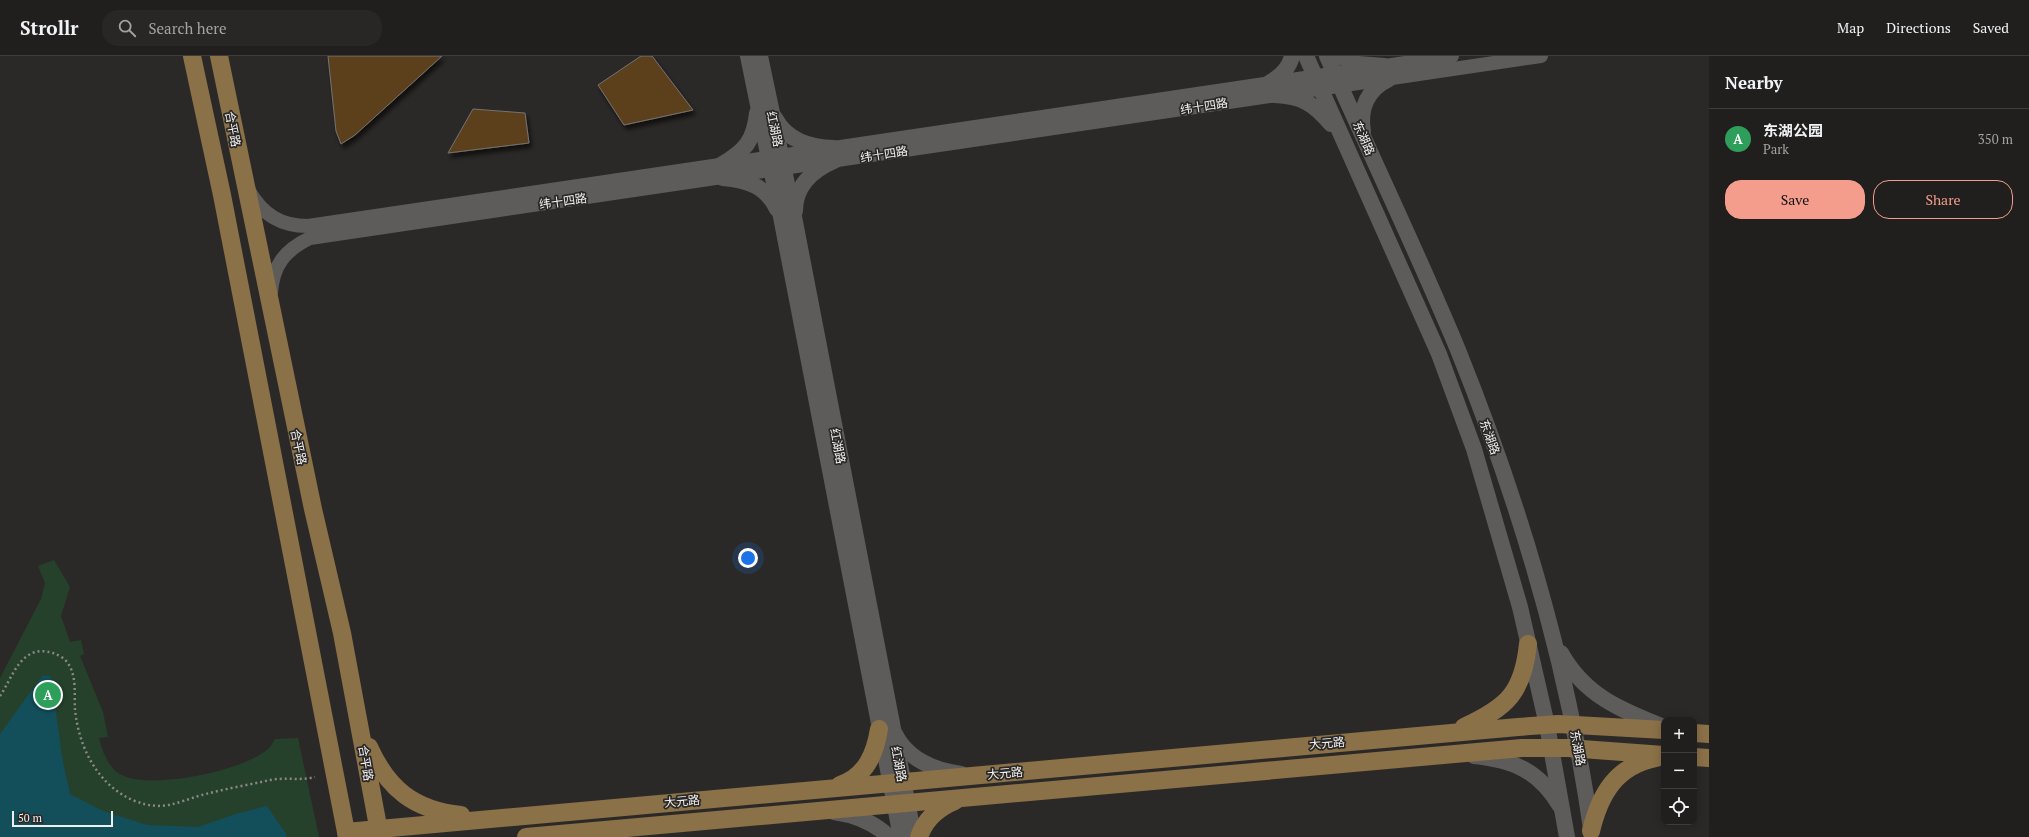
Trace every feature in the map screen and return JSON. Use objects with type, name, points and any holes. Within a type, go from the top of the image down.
[{"type":"main road","name":"合平路","points":[[192,56],[224,203],[346,834]]},
{"type":"main road","name":"合平路","points":[[219,56],[244,184],[313,510],[342,633],[379,833]]},
{"type":"main road","name":"红湖路","points":[[748,56],[757,98],[776,163],[788,220],[896,782],[901,803],[914,837]]},
{"type":"main road","name":"红湖路","points":[[760,56],[771,109],[776,163]]},
{"type":"main road","points":[[1292,56],[1291,62],[1272,89],[1305,101],[1324,115],[1340,135]]},
{"type":"main road","name":"东湖路","points":[[1306,56],[1439,354],[1474,449],[1520,607],[1547,725],[1567,837]]},
{"type":"main road","name":"东湖路","points":[[1327,56],[1458,351],[1529,550],[1574,725],[1592,834]]},
{"type":"main road","points":[[1339,56],[1358,64],[1387,72],[1379,84],[1367,97],[1362,118],[1365,142]]},
{"type":"main road","points":[[757,98],[756,125],[752,136],[746,146],[722,171],[757,185],[769,195],[788,220],[795,206],[798,192],[814,172],[834,154],[791,137],[782,128],[771,109]]},
{"type":"main road","points":[[1528,644],[1539,650],[1546,649],[1551,645],[1552,638]]},
{"type":"main road","points":[[1552,638],[1572,671],[1600,698],[1624,711],[1661,726]]},
{"type":"main road","points":[[1453,732],[1494,712],[1510,699],[1519,685],[1526,664],[1528,644]]},
{"type":"main road","name":"大元路","points":[[346,834],[379,833],[490,819],[1453,732],[1547,725],[1661,730]]},
{"type":"main road","points":[[359,726],[383,774],[399,791],[415,803],[455,815],[490,819]]},
{"type":"main road","points":[[832,788],[850,780],[864,770],[872,758],[885,727],[903,747],[925,764],[942,770],[973,776]]},
{"type":"main road","points":[[1697,733],[1709,734]]},
{"type":"main road","name":"大元路","points":[[526,837],[1522,748],[1579,749],[1661,755]]},
{"type":"main road","points":[[1455,754],[1508,762],[1524,768],[1540,779],[1552,793],[1563,812]]},
{"type":"main road","points":[[1592,834],[1600,800],[1612,783],[1629,767],[1661,756]]},
{"type":"main road","points":[[1697,757],[1709,758]]},
{"type":"main road","points":[[919,837],[923,826],[943,807],[969,797]]},
{"type":"main road","name":"红湖路","points":[[901,803],[901,837]]},
{"type":"main road","points":[[826,810],[868,821],[889,837]]},
{"type":"street","name":"纬十四路","points":[[1387,72],[1452,56]]},
{"type":"street","name":"纬十四路","points":[[270,306],[274,274],[283,257],[294,246],[310,238],[722,171],[1337,79],[1387,72],[1541,56]]},
{"type":"street","name":"纬十四路","points":[[244,184],[260,207],[270,217],[294,226],[308,226],[722,171]]},
{"type":"path","points":[[0,696],[16,666],[32,653],[48,652],[59,656],[70,666],[74,684],[75,712],[87,756],[98,774],[108,785],[135,801],[153,806],[175,805],[201,795],[271,780],[288,778],[302,780],[315,777]]},
{"type":"green space","points":[[54,560],[70,587],[61,616],[70,642],[81,640],[84,654],[80,656],[103,712],[108,737],[99,738],[106,757],[114,770],[131,778],[149,780],[171,780],[194,776],[238,765],[256,757],[269,748],[275,739],[298,738],[319,837],[0,837],[0,678],[41,599],[45,583],[38,566]]},
{"type":"water","points":[[42,676],[51,676],[62,757],[70,794],[103,811],[147,825],[198,827],[239,813],[267,806],[286,834],[286,837],[0,837],[0,734]]},
{"type":"building","points":[[328,56],[442,56],[355,135],[341,144],[336,131]]},
{"type":"building","points":[[641,56],[652,56],[693,110],[624,125],[598,85]]},
{"type":"building","points":[[473,109],[525,113],[529,143],[448,153]]},
{"type":"place","name":"东湖公园","points":[[48,695]]}]
